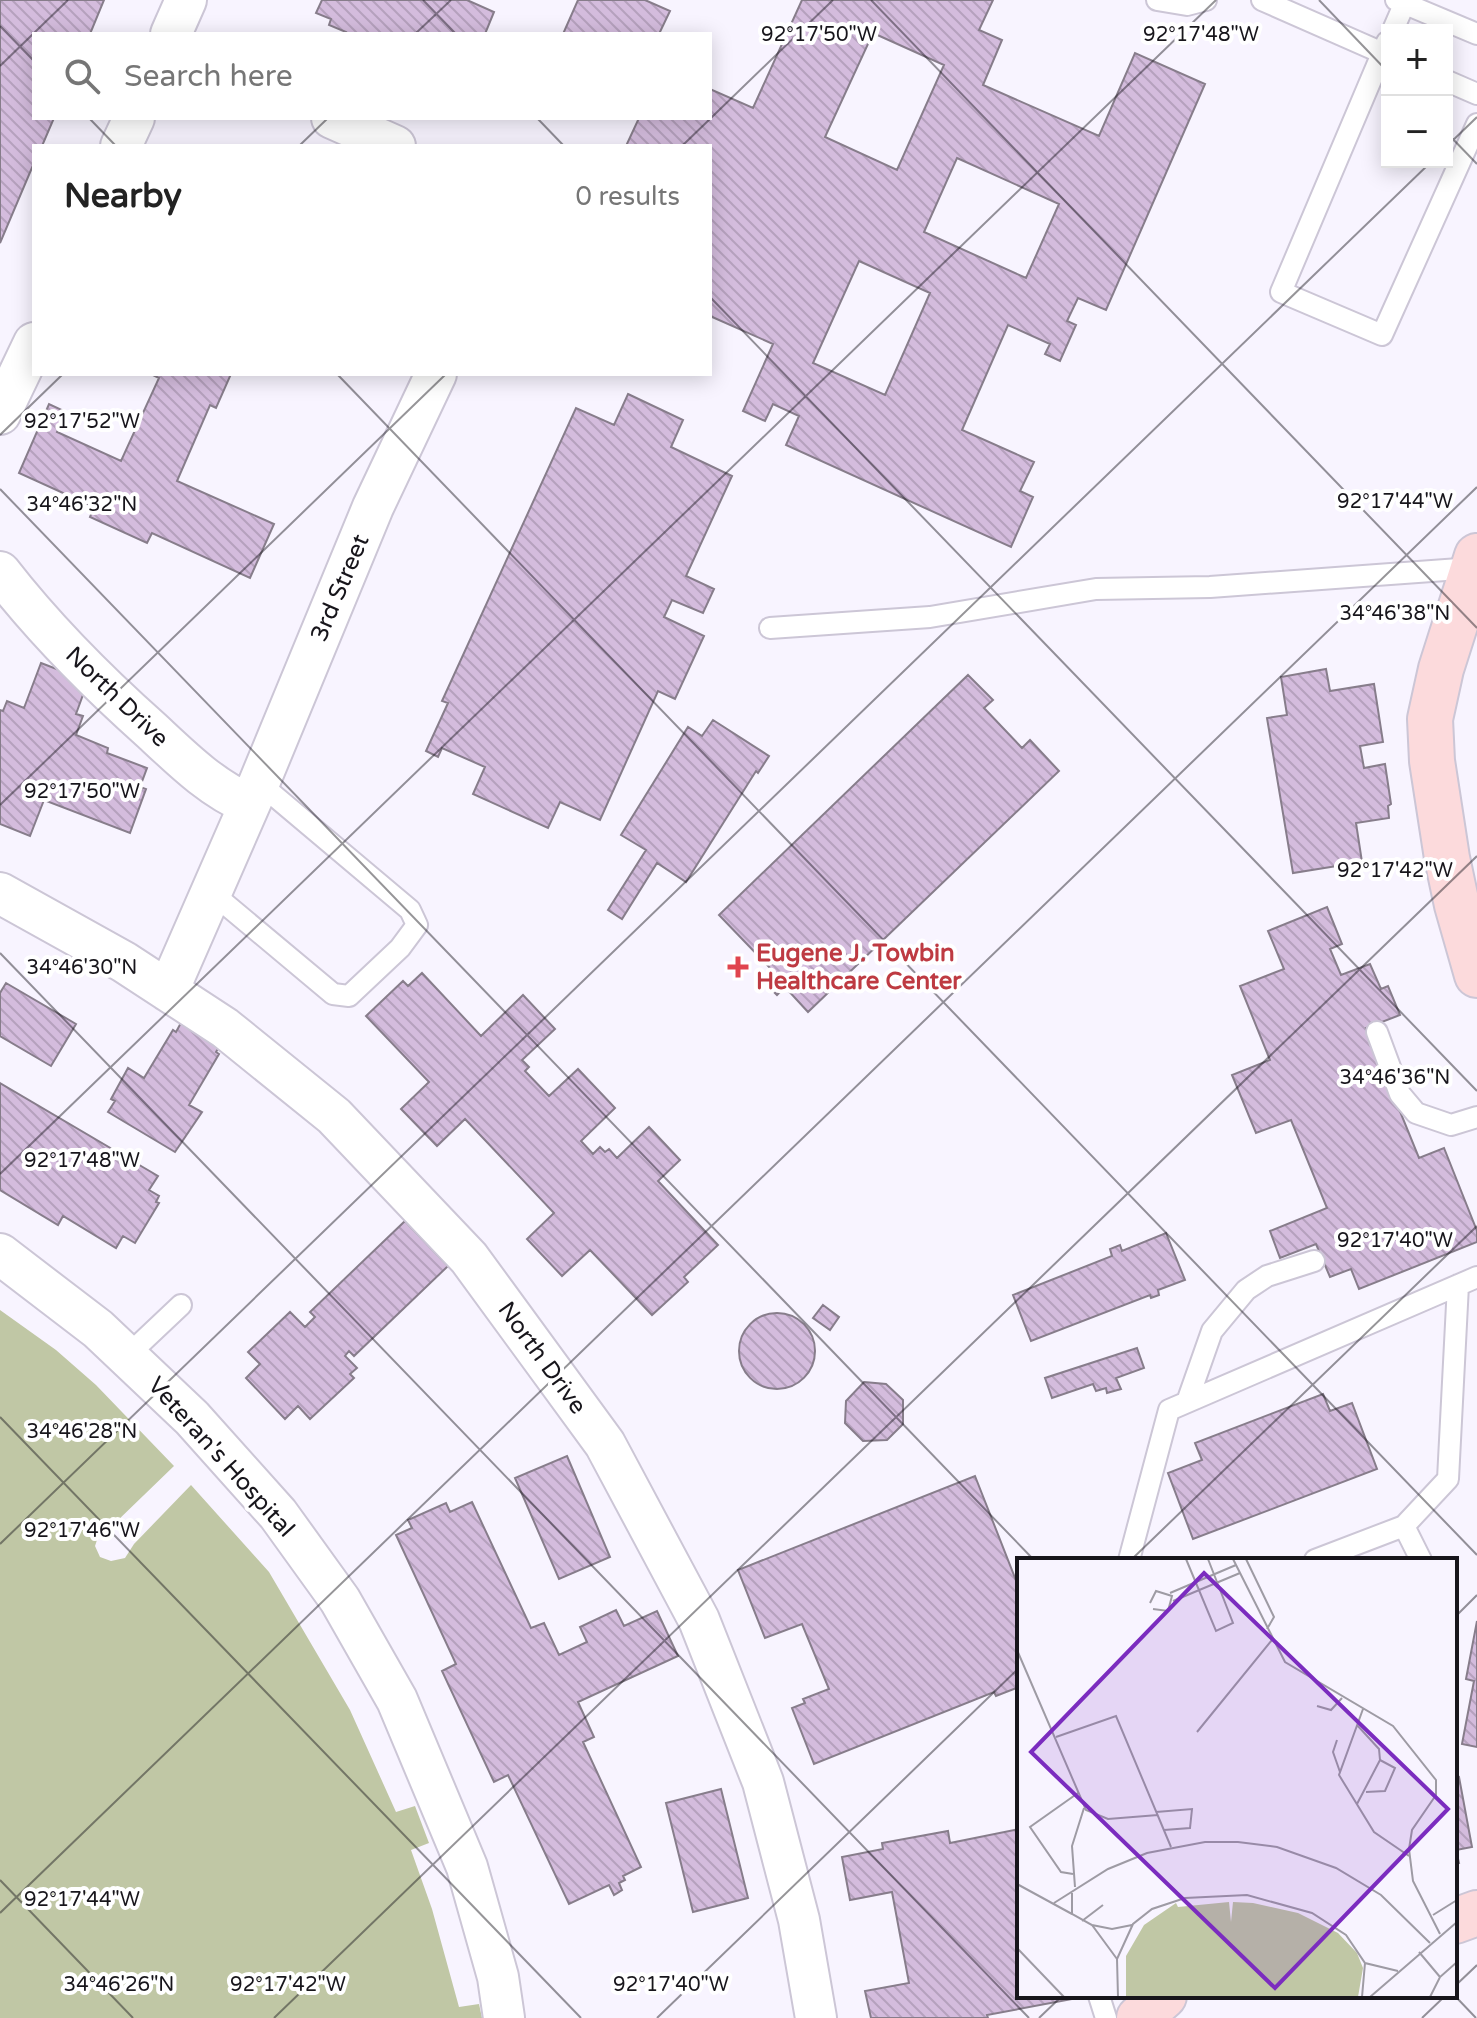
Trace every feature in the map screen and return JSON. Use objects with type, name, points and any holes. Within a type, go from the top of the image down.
[{"type":"street","points":[[172,32],[186,0]]},
{"type":"street","points":[[122,144],[133,120]]},
{"type":"street","points":[[336,120],[390,144]]},
{"type":"street","points":[[0,414],[18,360]]},
{"type":"street","name":"3rd Street","points":[[168,991],[373,507],[435,376]]},
{"type":"street","points":[[1475,562],[1441,669],[1430,719],[1432,761],[1447,858],[1477,975]]},
{"type":"street","name":"North Drive","points":[[0,572],[27,606],[108,691],[187,764],[232,797],[254,793]]},
{"type":"street","name":"North Drive","points":[[0,893],[124,962],[225,1028],[334,1116],[469,1258],[605,1444],[699,1620],[763,1782],[799,1920],[816,2018]]},
{"type":"street","name":"Veteran's Hospital","points":[[0,1254],[98,1329],[192,1418],[278,1514],[340,1600],[397,1700],[467,1867],[498,1977],[504,2018]]},
{"type":"street","points":[[1457,1920],[1477,1913]]},
{"type":"street","points":[[1139,2018],[1162,1998]]},
{"type":"lane","points":[[1157,0],[1187,5],[1206,0]]},
{"type":"lane","points":[[1262,0],[1381,48]]},
{"type":"lane","points":[[1395,24],[1402,1],[1477,34]]},
{"type":"lane","points":[[1381,59],[1281,292],[1382,335],[1477,124]]},
{"type":"lane","points":[[1453,84],[1477,94]]},
{"type":"lane","points":[[770,628],[930,617],[1096,589],[1210,587],[1475,562]]},
{"type":"lane","points":[[211,892],[333,994],[349,996],[400,948],[417,925],[410,910],[254,793]]},
{"type":"lane","points":[[1377,1032],[1400,1094],[1416,1113],[1451,1125],[1477,1117]]},
{"type":"lane","points":[[1187,1402],[1212,1331],[1246,1290],[1267,1276],[1314,1261]]},
{"type":"lane","points":[[1130,1558],[1169,1410],[1468,1281],[1448,1479],[1404,1526],[1320,1558]]},
{"type":"lane","points":[[127,1356],[181,1305]]},
{"type":"lane","points":[[1404,1526],[1420,1558]]},
{"type":"lane","points":[[1100,1998],[1106,2018]]},
{"type":"green space","points":[[0,1310],[56,1350],[96,1385],[174,1466],[114,1524],[100,1531],[95,1546],[100,1557],[111,1561],[125,1558],[134,1544],[191,1485],[269,1572],[350,1710],[396,1812],[415,1806],[429,1843],[411,1850],[432,1909],[459,2007],[479,2004],[482,2018],[0,2018]]},
{"type":"building","points":[[0,0],[104,0],[91,32],[32,32],[32,120],[53,120],[43,144],[32,144],[32,168],[0,243]]},
{"type":"building","points":[[322,0],[467,0],[494,12],[486,32],[346,32],[329,25],[331,19],[316,13]]},
{"type":"building","points":[[578,0],[645,0],[670,11],[660,32],[564,32]]},
{"type":"building","points":[[802,0],[993,0],[979,30],[1002,40],[983,85],[1099,136],[1135,53],[1205,84],[1106,310],[1078,298],[1067,321],[1076,325],[1060,361],[1045,354],[1050,344],[1008,325],[962,430],[1034,462],[1020,491],[1033,497],[1011,547],[786,445],[799,416],[773,404],[765,421],[743,411],[773,344],[712,317],[712,144],[627,144],[638,120],[712,120],[712,90],[753,108]],"holes":[[[873,33],[944,65],[897,170],[825,137]],[[957,158],[1059,204],[1026,278],[924,232]],[[859,261],[930,293],[885,395],[813,363]]]},
{"type":"building","points":[[155,376],[230,376],[216,408],[210,405],[177,481],[274,524],[250,578],[152,533],[147,543],[90,517],[94,507],[19,473],[49,404],[66,412],[57,432],[121,461],[159,378]]},
{"type":"building","points":[[628,394],[683,420],[671,447],[732,476],[686,576],[714,589],[703,613],[672,600],[664,617],[704,636],[675,699],[658,691],[600,820],[560,802],[548,828],[473,794],[485,767],[442,748],[438,757],[426,751],[448,703],[442,701],[576,408],[614,425]]},
{"type":"building","points":[[41,663],[88,681],[76,714],[83,716],[76,735],[108,748],[107,753],[147,768],[140,787],[146,789],[130,833],[44,800],[30,836],[0,824],[0,710],[3,711],[7,701],[24,708]]},
{"type":"building","points":[[1326,669],[1330,691],[1374,684],[1383,742],[1360,746],[1364,768],[1385,764],[1391,804],[1388,806],[1389,818],[1356,823],[1362,862],[1293,873],[1267,718],[1287,715],[1281,677]]},
{"type":"building","points":[[968,675],[993,700],[984,708],[1022,748],[1030,740],[1059,771],[808,1012],[785,987],[777,995],[762,980],[772,970],[719,915]]},
{"type":"building","points":[[713,720],[769,756],[758,773],[756,771],[686,882],[657,863],[622,919],[608,910],[646,850],[621,835],[688,727],[702,736]]},
{"type":"building","points":[[1327,907],[1342,944],[1330,949],[1341,975],[1370,964],[1381,989],[1388,986],[1400,1015],[1366,1028],[1419,1158],[1444,1148],[1477,1231],[1477,1242],[1359,1289],[1351,1269],[1330,1277],[1316,1244],[1280,1258],[1270,1231],[1327,1208],[1291,1120],[1256,1133],[1232,1075],[1270,1060],[1240,986],[1284,969],[1268,931]]},
{"type":"building","points":[[422,973],[481,1036],[523,995],[555,1029],[522,1060],[529,1067],[525,1071],[549,1096],[578,1069],[615,1108],[581,1141],[593,1154],[600,1147],[605,1152],[609,1149],[617,1158],[649,1127],[680,1160],[658,1181],[718,1245],[684,1277],[688,1282],[652,1315],[590,1250],[562,1276],[527,1239],[554,1213],[465,1119],[437,1146],[401,1109],[429,1082],[366,1016],[403,981],[408,986]]},
{"type":"building","points":[[6,983],[76,1024],[51,1066],[0,1036],[0,993]]},
{"type":"building","points":[[182,1021],[221,1044],[216,1052],[219,1054],[189,1105],[202,1112],[175,1152],[108,1112],[115,1101],[111,1099],[128,1068],[144,1078],[173,1030],[176,1032]]},
{"type":"building","points":[[0,1083],[158,1176],[149,1190],[159,1196],[156,1202],[159,1203],[135,1243],[123,1236],[116,1248],[63,1216],[58,1225],[0,1190]]},
{"type":"building","points":[[405,1221],[448,1266],[354,1356],[349,1351],[345,1356],[357,1368],[350,1374],[354,1378],[310,1419],[298,1406],[285,1419],[246,1378],[260,1364],[248,1352],[290,1312],[305,1327],[315,1317],[310,1312]]},
{"type":"building","points":[[1166,1233],[1185,1280],[1158,1290],[1159,1295],[1151,1298],[1150,1295],[1031,1341],[1013,1295],[1112,1256],[1110,1249],[1120,1245],[1122,1251]]},
{"type":"building","points":[[823,1305],[839,1317],[830,1330],[813,1318]]},
{"type":"building","points":[[777,1313],[792,1316],[804,1324],[812,1336],[815,1351],[812,1366],[804,1378],[792,1386],[777,1389],[762,1386],[750,1378],[742,1366],[739,1351],[742,1336],[750,1324],[762,1316]]},
{"type":"building","points":[[1137,1348],[1144,1368],[1116,1378],[1121,1389],[1107,1393],[1106,1388],[1096,1391],[1093,1384],[1052,1398],[1045,1378]]},
{"type":"building","points":[[864,1382],[886,1384],[903,1400],[903,1424],[887,1440],[863,1441],[845,1423],[846,1401]]},
{"type":"building","points":[[1323,1394],[1330,1411],[1352,1403],[1377,1469],[1193,1539],[1168,1473],[1202,1460],[1195,1443]]},
{"type":"building","points":[[567,1456],[610,1557],[559,1579],[515,1478]]},
{"type":"building","points":[[975,1476],[1017,1583],[1017,1688],[996,1696],[994,1692],[814,1764],[792,1708],[805,1703],[803,1699],[829,1689],[802,1624],[765,1638],[738,1570]]},
{"type":"building","points":[[472,1502],[531,1628],[544,1623],[559,1655],[587,1642],[580,1627],[616,1610],[624,1626],[657,1611],[678,1656],[578,1702],[594,1737],[583,1742],[641,1867],[623,1876],[625,1880],[619,1883],[622,1890],[614,1895],[609,1885],[569,1904],[508,1775],[494,1782],[442,1671],[456,1664],[396,1535],[412,1528],[408,1520],[446,1503],[450,1512]]},
{"type":"building","points":[[1477,1621],[1477,1747],[1462,1744],[1474,1681],[1466,1679]]},
{"type":"building","points":[[1457,1778],[1472,1847],[1457,1850]]},
{"type":"building","points":[[721,1789],[748,1898],[693,1912],[666,1803]]},
{"type":"building","points":[[1017,1829],[1017,1998],[1072,1999],[987,2015],[988,2018],[871,2018],[865,1991],[909,1983],[892,1892],[850,1900],[842,1857],[883,1849],[882,1843],[948,1831],[950,1843]]},
{"type":"place","name":"Eugene J. Towbin Healthcare Center","points":[[738,967]]}]
